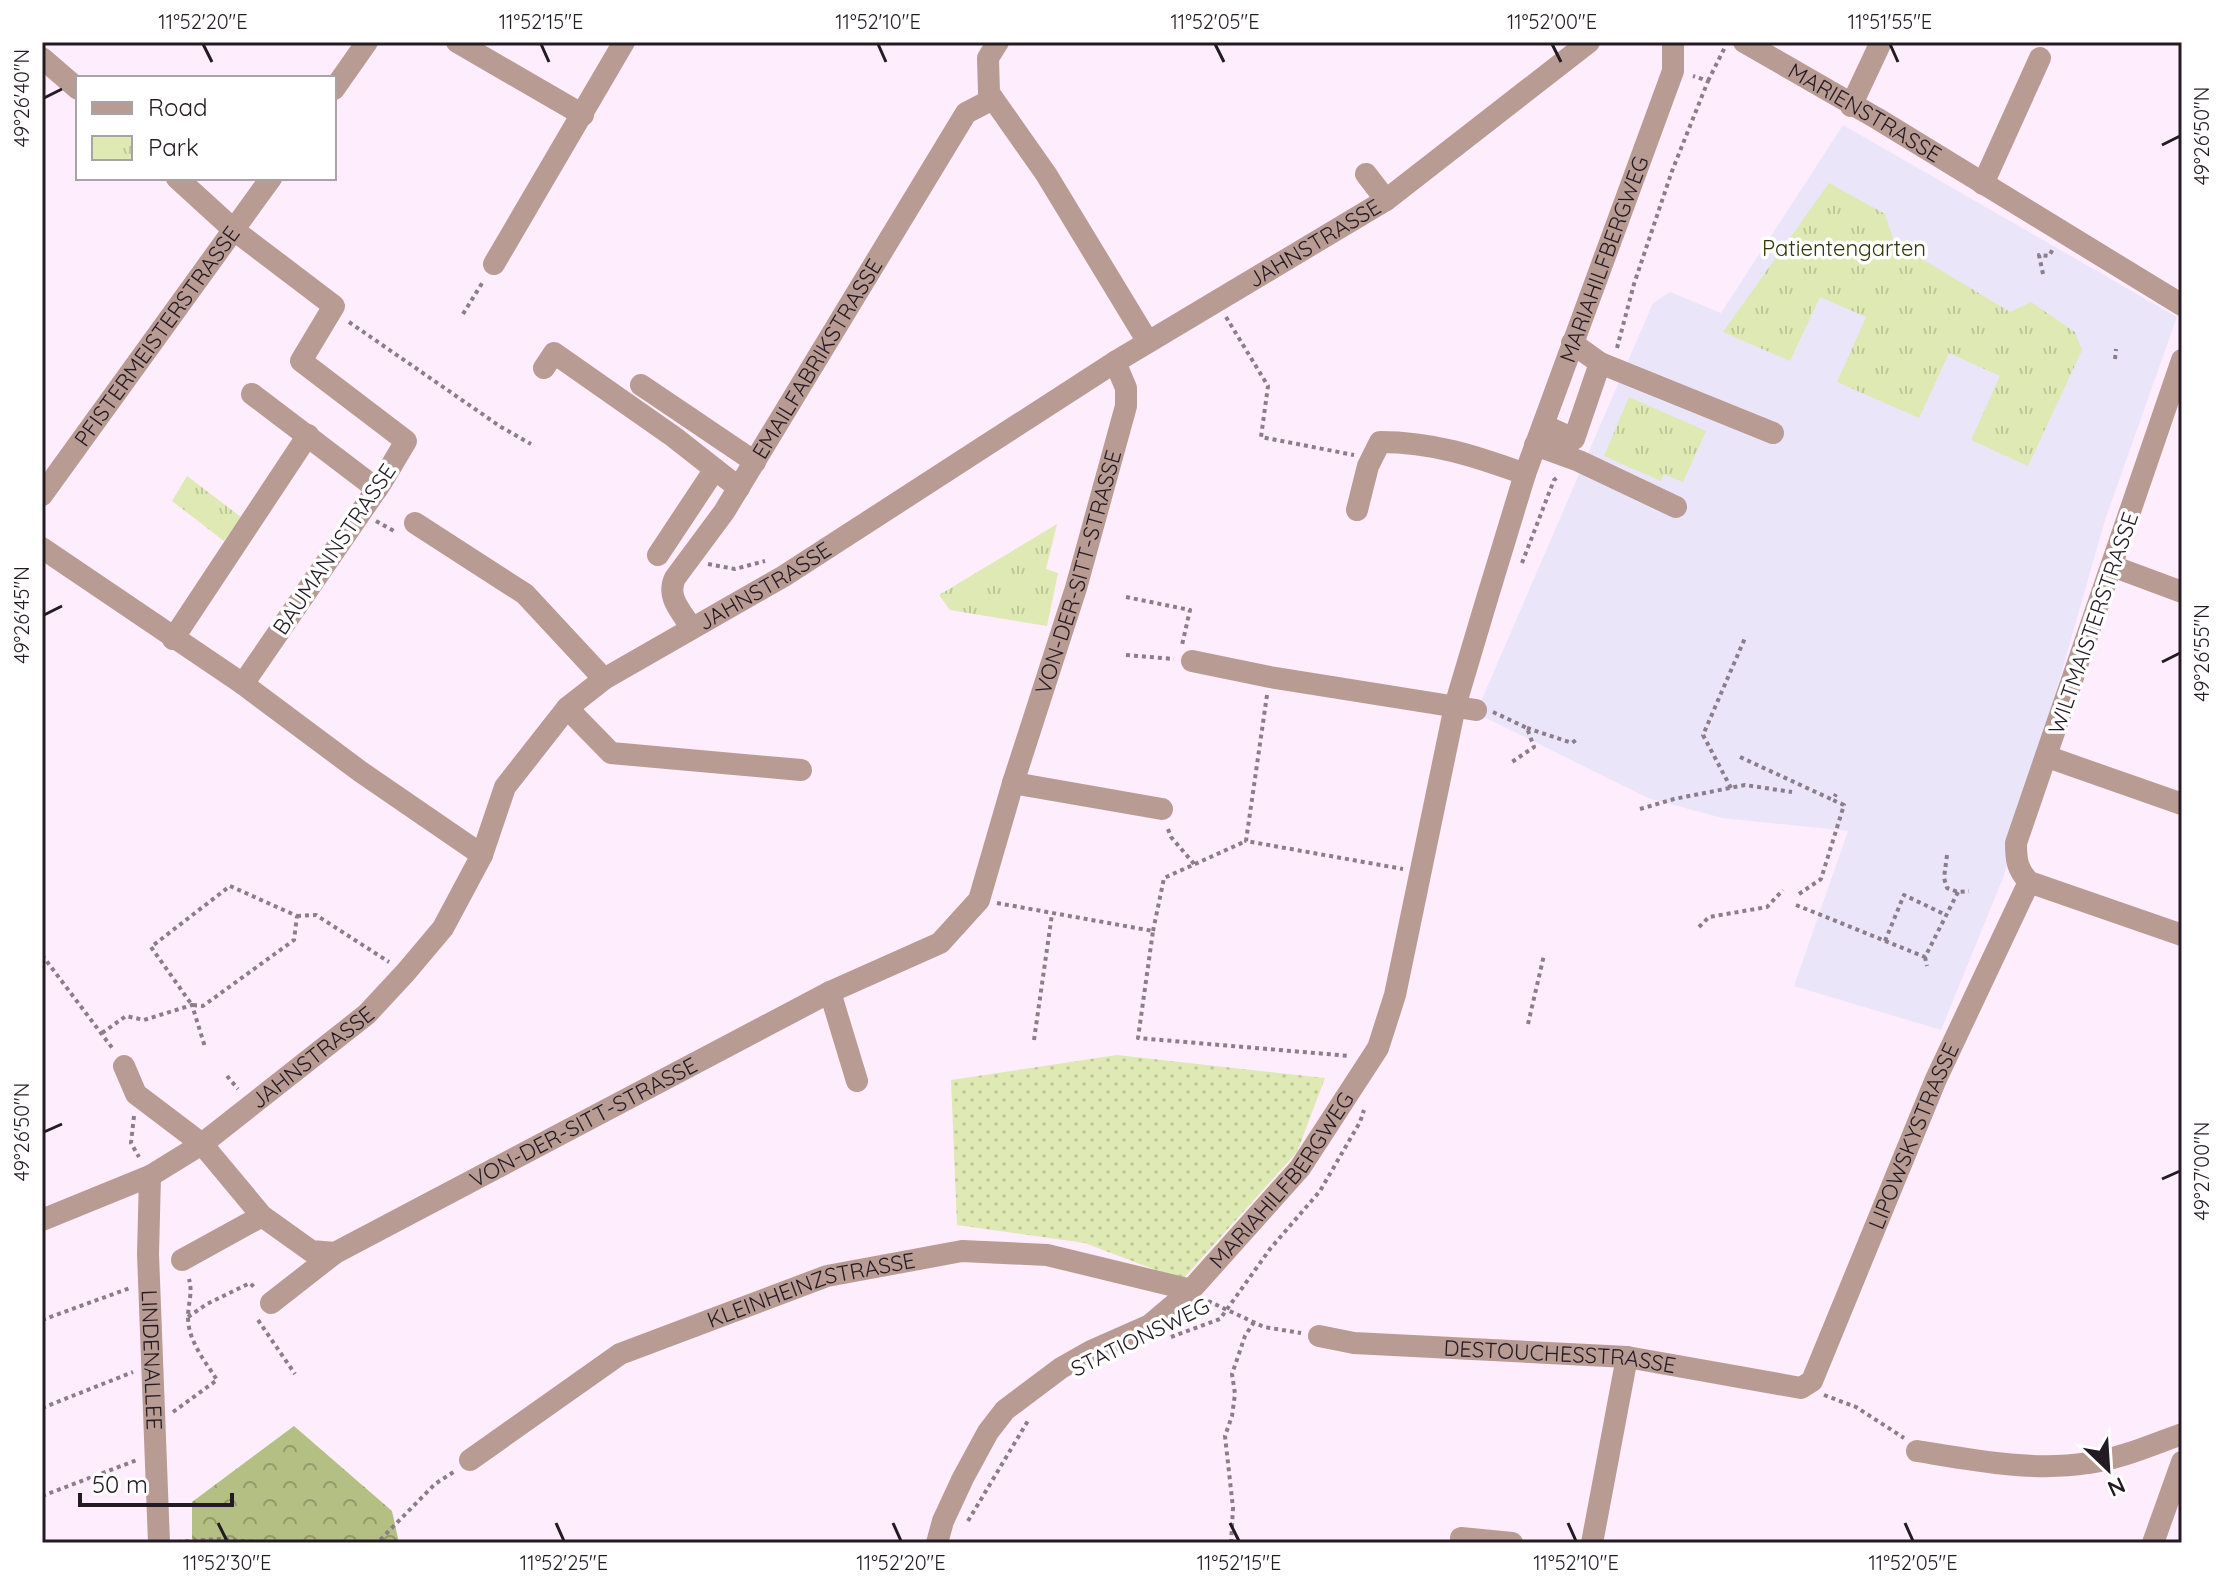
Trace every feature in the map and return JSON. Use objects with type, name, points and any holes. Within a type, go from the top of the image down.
[{"type":"street","points":[[336,86],[367,42]]},
{"type":"street","points":[[457,42],[583,115]]},
{"type":"street","points":[[494,264],[624,42]]},
{"type":"street","points":[[998,42],[988,58],[989,93],[1046,174],[1148,342]]},
{"type":"street","name":"JAHNSTRASSE","points":[[42,1220],[150,1176],[202,1144],[367,1014],[443,928],[482,855],[505,787],[567,708],[604,679],[784,576],[1115,362],[1386,200],[1589,42]]},
{"type":"street","name":"MARIAHILFBERGWEG","points":[[937,1543],[943,1521],[963,1478],[988,1432],[1005,1410],[1061,1368],[1150,1325],[1189,1292],[1300,1168],[1378,1048],[1395,995],[1422,872],[1473,709],[1525,474],[1673,71],[1673,42]]},
{"type":"street","points":[[1851,106],[1881,42]]},
{"type":"street","name":"MARIENSTRASSE","points":[[1735,44],[1851,106],[2182,305]]},
{"type":"street","points":[[42,58],[76,87]]},
{"type":"street","points":[[1983,184],[2040,58]]},
{"type":"street","name":"EMAILFABRIKSTRASSE","points":[[691,627],[672,597],[670,588],[739,488],[966,113],[993,99]]},
{"type":"street","points":[[1366,174],[1386,200]]},
{"type":"street","points":[[179,180],[234,230],[334,306]]},
{"type":"street","name":"PFISTERMEISTERSTRASSE","points":[[42,495],[270,180]]},
{"type":"street","name":"BAUMANNSTRASSE","points":[[243,684],[377,489],[406,441],[301,361],[334,306]]},
{"type":"street","points":[[1572,343],[1600,363],[1773,433]]},
{"type":"street","points":[[544,368],[554,353],[674,437],[739,488]]},
{"type":"street","name":"WILTMAISTERSTRASSE","points":[[2029,882],[2016,861],[2016,843],[2182,360]]},
{"type":"street","name":"VON-DER-SITT-STRASSE","points":[[264,1310],[335,1253],[830,992],[940,943],[979,900],[1076,588],[1126,406],[1126,388],[1115,362]]},
{"type":"street","points":[[1539,435],[1574,439],[1600,363]]},
{"type":"street","points":[[641,385],[755,462]]},
{"type":"street","points":[[252,394],[377,489]]},
{"type":"street","points":[[173,639],[308,435]]},
{"type":"street","points":[[1539,435],[1579,461],[1676,507]]},
{"type":"street","points":[[1357,510],[1372,458],[1380,442],[1414,442],[1469,454],[1525,474]]},
{"type":"street","points":[[658,555],[715,469]]},
{"type":"street","points":[[415,523],[525,594],[604,679]]},
{"type":"street","points":[[42,548],[243,684],[361,772],[482,855]]},
{"type":"street","points":[[2112,566],[2182,592]]},
{"type":"street","points":[[1192,661],[1270,677],[1473,709]]},
{"type":"street","points":[[567,708],[611,753],[801,770]]},
{"type":"street","points":[[2048,757],[2182,804]]},
{"type":"street","points":[[1013,783],[1162,809]]},
{"type":"street","points":[[2029,882],[2182,935]]},
{"type":"street","name":"LIPOWSKYSTRASSE","points":[[1801,1388],[1812,1381],[1936,1079],[2029,882]]},
{"type":"street","points":[[830,992],[857,1081]]},
{"type":"street","points":[[124,1066],[136,1094],[202,1144],[262,1216],[311,1251],[335,1253]]},
{"type":"street","name":"LINDENALLEE","points":[[150,1176],[149,1281],[159,1543]]},
{"type":"street","points":[[182,1260],[262,1216]]},
{"type":"street","name":"KLEINHEINZSTRASSE","points":[[470,1460],[620,1354],[827,1276],[962,1251],[1047,1255],[1189,1292]]},
{"type":"street","name":"DESTOUCHESSTRASSE","points":[[1319,1336],[1354,1343],[1627,1357],[1801,1388]]},
{"type":"street","points":[[1592,1543],[1627,1357]]},
{"type":"street","points":[[1917,1451],[2012,1464],[2085,1464],[2109,1460],[2182,1434]]},
{"type":"street","points":[[2153,1543],[2182,1462]]},
{"type":"street","points":[[1461,1538],[1512,1543]]},
{"type":"path","points":[[1708,81],[1735,44]]},
{"type":"path","points":[[2039,255],[2043,274]]},
{"type":"path","points":[[463,314],[494,264]]},
{"type":"path","points":[[1217,301],[1268,386],[1261,437],[1372,458]]},
{"type":"path","points":[[334,306],[348,321],[501,427],[531,444]]},
{"type":"path","points":[[2115,359],[2116,349]]},
{"type":"path","points":[[360,512],[394,531],[415,523]]},
{"type":"path","points":[[692,554],[711,566],[735,569],[766,561],[784,576]]},
{"type":"path","points":[[1126,597],[1190,610],[1184,634]]},
{"type":"path","points":[[1731,788],[1703,735],[1745,638]]},
{"type":"path","points":[[1126,655],[1158,659]]},
{"type":"path","points":[[1246,841],[1270,677]]},
{"type":"path","points":[[1473,709],[1572,743],[1576,740]]},
{"type":"path","points":[[1512,762],[1534,747],[1527,728]]},
{"type":"path","points":[[1740,757],[1844,805],[1821,879],[1799,894]]},
{"type":"path","points":[[1640,809],[1745,785],[1792,792]]},
{"type":"path","points":[[1833,800],[1836,794]]},
{"type":"path","points":[[1171,837],[1195,865]]},
{"type":"path","points":[[1372,1058],[1138,1038],[1164,878],[1246,841],[1422,872]]},
{"type":"path","points":[[1947,855],[1944,878],[1947,888],[1958,892],[1969,891]]},
{"type":"path","points":[[205,1047],[192,1005],[151,947],[230,886],[297,916],[316,915],[406,972]]},
{"type":"path","points":[[1699,927],[1709,917],[1767,907],[1783,890]]},
{"type":"path","points":[[1927,966],[1925,957],[1958,892]]},
{"type":"path","points":[[1885,941],[1904,895],[1946,915]]},
{"type":"path","points":[[979,900],[1153,931]]},
{"type":"path","points":[[1796,905],[1925,957]]},
{"type":"path","points":[[1034,1040],[1052,914]]},
{"type":"path","points":[[102,1033],[126,1016],[144,1020],[192,1005],[203,1006],[294,940],[297,916]]},
{"type":"path","points":[[42,955],[124,1066]]},
{"type":"path","points":[[1528,1024],[1544,955]]},
{"type":"path","points":[[136,1094],[131,1143],[150,1176]]},
{"type":"path","points":[[153,1420],[165,1418],[217,1380],[189,1334],[191,1286],[182,1260]]},
{"type":"path","points":[[42,1320],[149,1281]]},
{"type":"path","points":[[188,1317],[250,1283],[295,1374]]},
{"type":"path","points":[[1189,1292],[1264,1327],[1319,1336]]},
{"type":"path","name":"STATIONSWEG","points":[[1165,1339],[1220,1319],[1227,1310]]},
{"type":"path","points":[[1231,1543],[1233,1508],[1225,1436],[1235,1394],[1232,1374],[1245,1336],[1254,1322]]},
{"type":"path","points":[[42,1408],[152,1365]]},
{"type":"path","points":[[1801,1388],[1856,1407],[1879,1420],[1917,1451]]},
{"type":"path","points":[[962,1531],[1035,1411]]},
{"type":"path","points":[[42,1496],[154,1454]]},
{"type":"path","points":[[373,1543],[380,1540],[435,1484],[470,1460]]},
{"type":"path","points":[[174,1542],[219,1539],[267,1543]]},
{"type":"shaded area","points":[[1843,125],[2177,317],[2105,520],[2003,878],[1941,1030],[1794,986],[1848,831],[1722,818],[1648,798],[1476,713],[1653,303],[1670,292],[1721,313]]},
{"type":"green space","name":"Patientengarten","points":[[1829,183],[1885,214],[1894,242],[2010,312],[2031,302],[2075,332],[2082,350],[2028,466],[1971,440],[2000,376],[1949,353],[1919,418],[1837,382],[1866,317],[1820,297],[1790,361],[1723,332]]},
{"type":"green space","points":[[1629,397],[1706,431],[1683,482],[1664,474],[1661,481],[1604,456]]},
{"type":"green space","points":[[187,476],[241,517],[224,541],[172,501]]},
{"type":"green space","points":[[1057,524],[1046,569],[1058,573],[1047,626],[950,610],[939,595]]},
{"type":"green space","points":[[1117,1055],[1325,1078],[1297,1152],[1182,1280],[1085,1243],[957,1225],[951,1080]]},
{"type":"green space","points":[[294,1426],[392,1511],[399,1543],[192,1543],[192,1502]]}]
